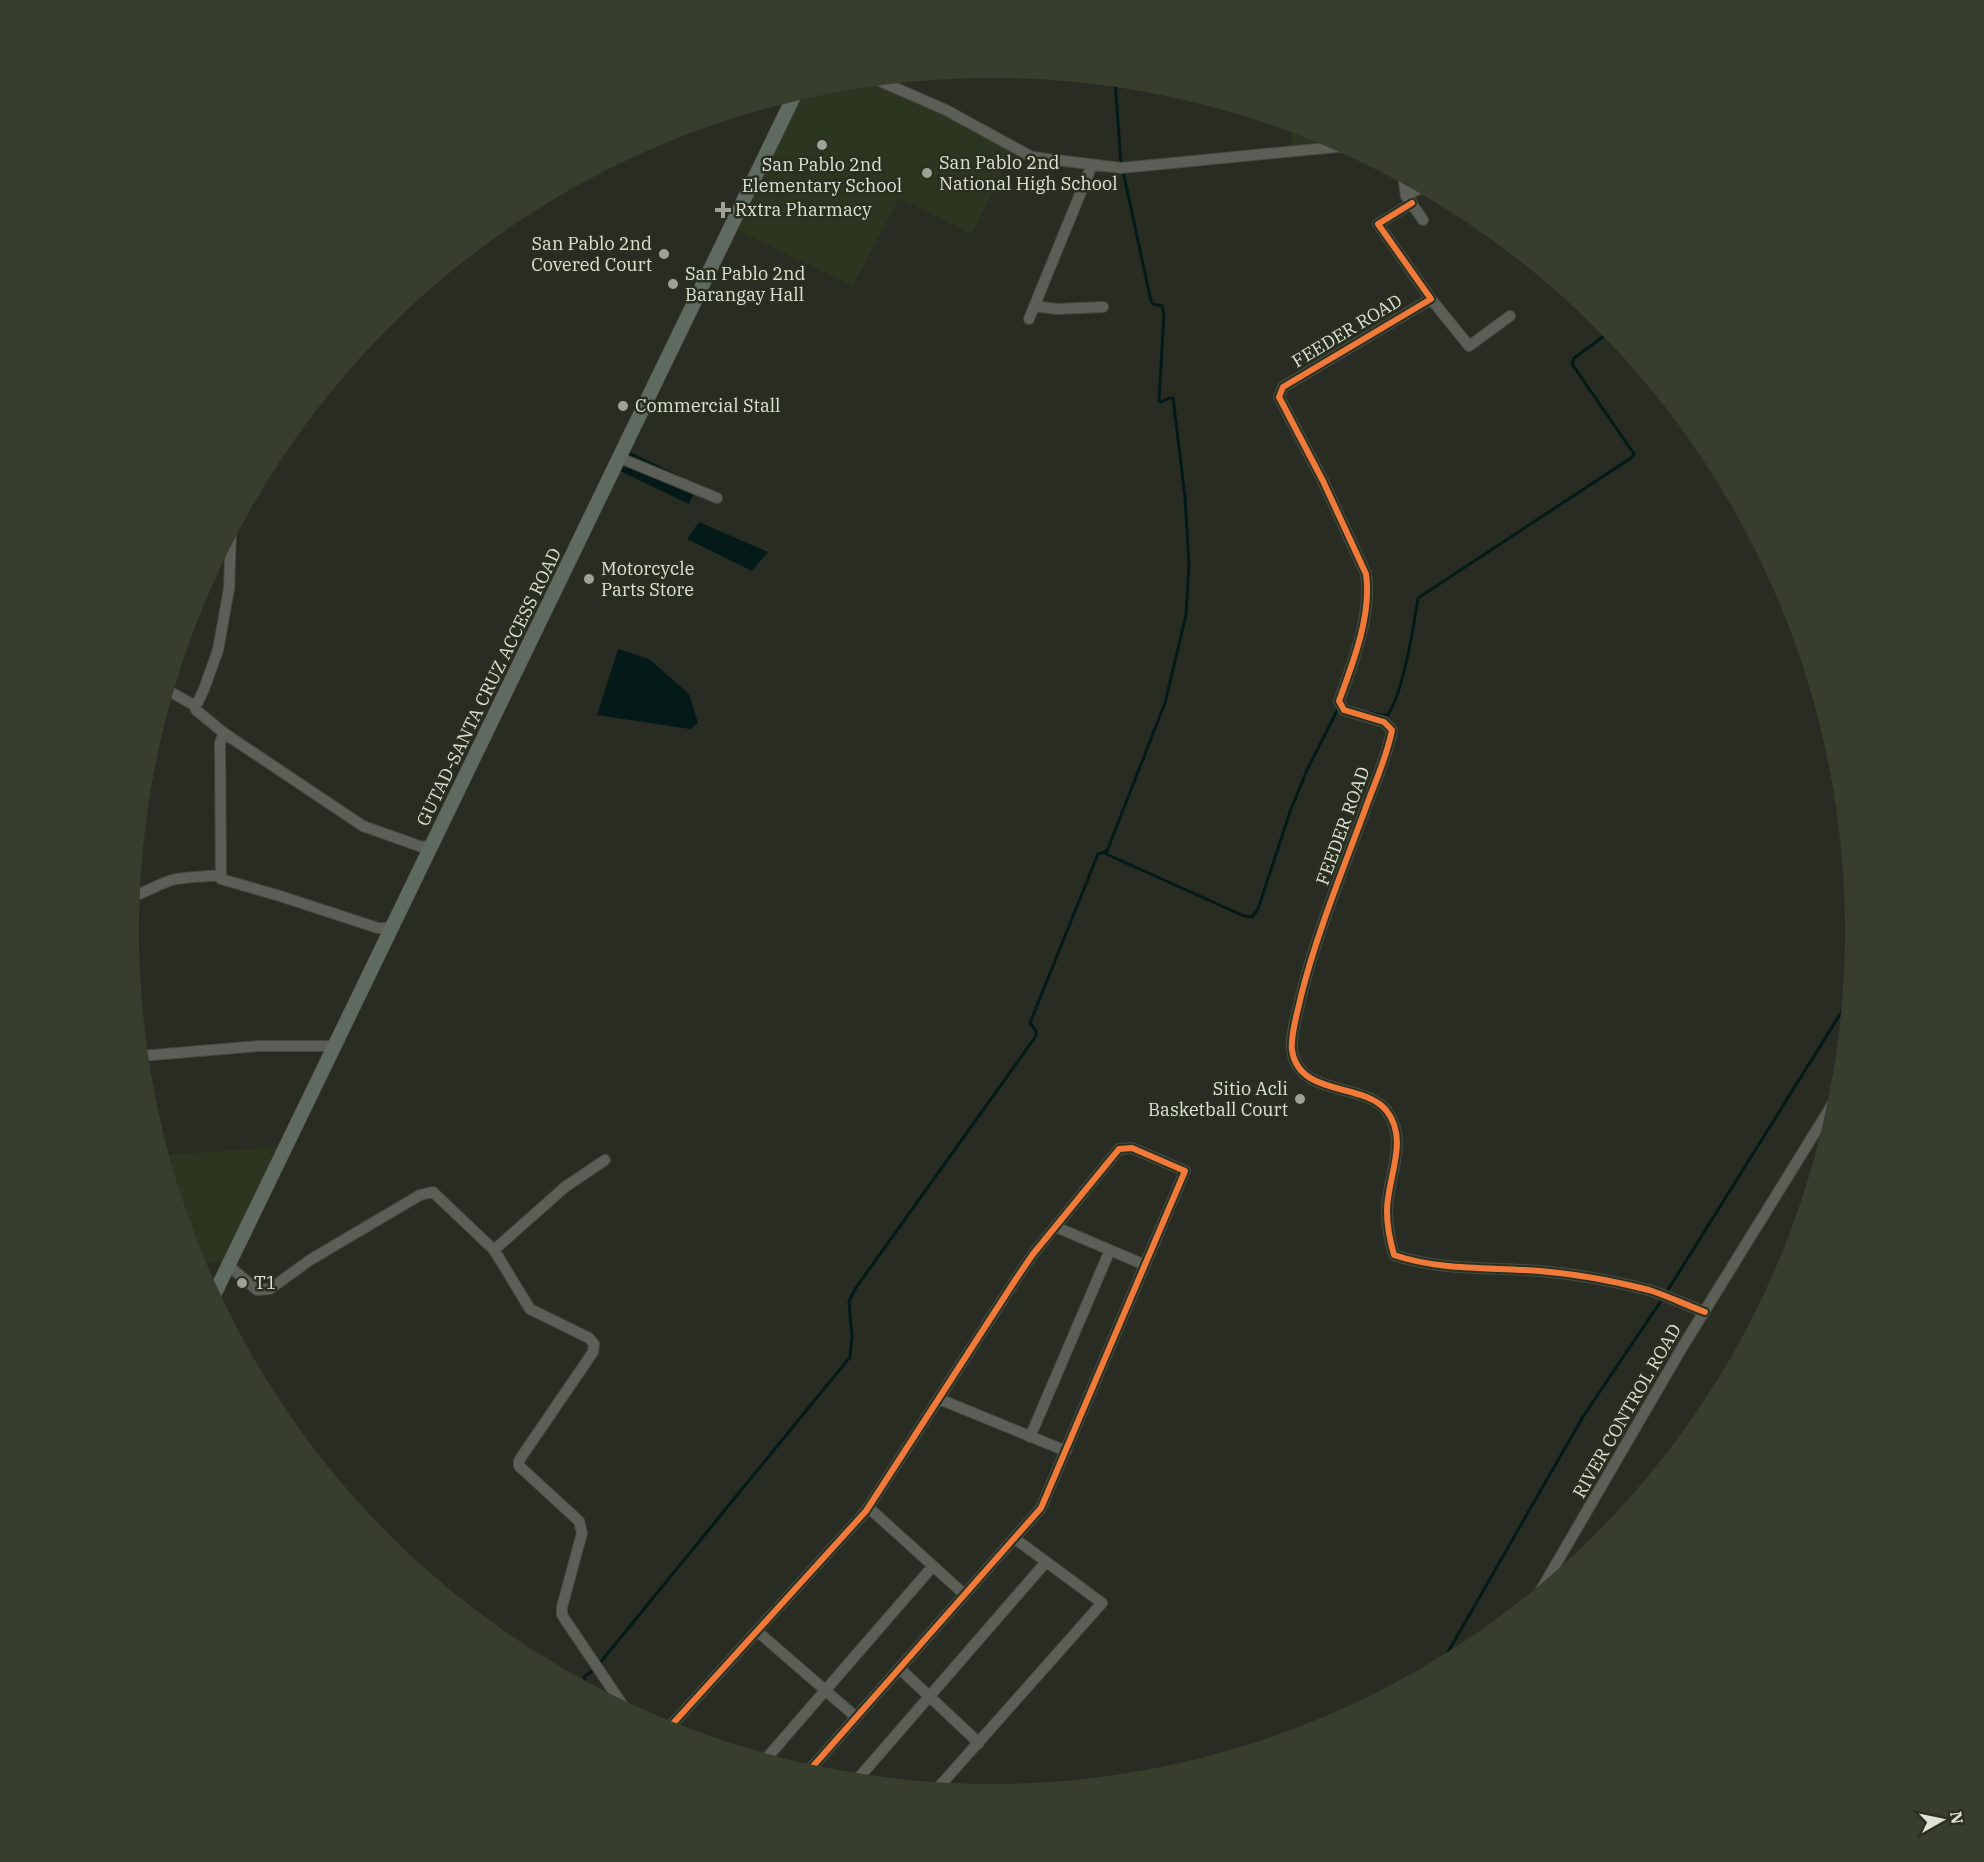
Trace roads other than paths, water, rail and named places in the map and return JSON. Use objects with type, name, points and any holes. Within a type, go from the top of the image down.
[{"type":"main road","name":"GUTAD-SANTA CRUZ ACCESS ROAD","points":[[218,1288],[791,102]]},
{"type":"street","points":[[887,84],[946,110],[1032,157],[1121,168],[1329,148]]},
{"type":"street","points":[[1029,320],[1092,165]]},
{"type":"street","points":[[1405,185],[1409,200],[1423,220]]},
{"type":"street","points":[[1409,200],[1417,192]]},
{"type":"street","name":"FEEDER ROAD","points":[[1409,200],[1378,224],[1431,299],[1283,387],[1279,397],[1323,480],[1366,574],[1368,590],[1366,608],[1353,663],[1339,700],[1344,710],[1384,722],[1392,730],[1311,957],[1291,1048],[1300,1069],[1316,1081],[1335,1089],[1370,1097],[1385,1109],[1395,1124],[1398,1141],[1387,1210],[1394,1255],[1413,1262],[1448,1267],[1541,1271],[1597,1279],[1650,1291],[1705,1312]]},
{"type":"street","points":[[1431,299],[1469,346],[1510,316]]},
{"type":"street","points":[[1034,306],[1057,309],[1103,307]]},
{"type":"street","points":[[620,458],[717,498]]},
{"type":"street","points":[[194,705],[198,702],[204,689],[218,650],[229,589],[230,547]]},
{"type":"street","points":[[173,693],[194,705],[196,710],[224,733],[363,826],[422,847],[434,844]]},
{"type":"street","points":[[224,733],[220,743],[221,879],[378,928],[393,928]]},
{"type":"street","points":[[140,894],[175,880],[220,875]]},
{"type":"street","points":[[148,1055],[259,1046],[336,1046]]},
{"type":"street","name":"RIVER CONTROL ROAD","points":[[1548,1577],[1705,1312],[1824,1118]]},
{"type":"street","points":[[674,1722],[868,1507],[1016,1279],[1119,1149],[1132,1148],[1185,1171],[1041,1508],[814,1765]]},
{"type":"street","points":[[494,1250],[566,1187],[605,1160]]},
{"type":"street","points":[[229,1266],[257,1290],[270,1289],[310,1260],[420,1195],[433,1192],[494,1250],[530,1309],[589,1338],[594,1344],[593,1352],[519,1461],[519,1466],[579,1521],[582,1533],[561,1611],[617,1697]]},
{"type":"street","points":[[1056,1227],[1145,1265]]},
{"type":"street","points":[[1030,1437],[1110,1250]]},
{"type":"street","points":[[939,1399],[1066,1451]]},
{"type":"street","points":[[868,1507],[964,1594]]},
{"type":"street","points":[[944,1782],[1102,1604],[1014,1538]]},
{"type":"street","points":[[862,1774],[1046,1562]]},
{"type":"street","points":[[770,1755],[933,1566]]},
{"type":"street","points":[[757,1631],[856,1717]]},
{"type":"street","points":[[899,1668],[979,1743]]},
{"type":"water","points":[[630,452],[698,485],[689,504],[620,471]]},
{"type":"water","points":[[699,522],[768,552],[752,571],[687,539]]},
{"type":"water","points":[[618,649],[649,659],[689,694],[698,723],[690,729],[597,715]]},
{"type":"waterway","points":[[1115,87],[1121,165]]},
{"type":"waterway","points":[[599,1664],[850,1357],[852,1337],[849,1302],[855,1289],[1036,1036],[1036,1031],[1030,1023],[1098,854],[1107,851],[1165,703],[1186,615],[1189,565],[1185,497],[1173,398],[1159,401],[1164,314],[1162,306],[1153,304],[1151,301],[1123,171]]},
{"type":"waterway","points":[[1368,712],[1388,715],[1394,704],[1407,658],[1418,598],[1634,454],[1572,364],[1574,358],[1603,337]]},
{"type":"waterway","points":[[1104,853],[1244,916],[1252,917],[1258,909],[1291,809],[1307,770],[1339,707]]},
{"type":"waterway","points":[[1666,1293],[1841,1013]]},
{"type":"waterway","points":[[1449,1651],[1584,1415],[1661,1301]]},
{"type":"waterway","points":[[585,1680],[584,1677],[595,1669]]},
{"type":"place","name":"San Pablo 2nd Elementary School","points":[[822,145]]},
{"type":"place","name":"San Pablo 2nd National High School","points":[[927,173]]},
{"type":"place","name":"Rxtra Pharmacy","points":[[723,210]]},
{"type":"place","name":"San Pablo 2nd Covered Court","points":[[664,254]]},
{"type":"place","name":"San Pablo 2nd Barangay Hall","points":[[673,284]]},
{"type":"place","name":"Commercial Stall","points":[[623,406]]},
{"type":"place","name":"Motorcycle Parts Store","points":[[589,579]]},
{"type":"place","name":"Sitio Acli Basketball Court","points":[[1300,1099]]},
{"type":"place","name":"T1","points":[[242,1283]]}]
